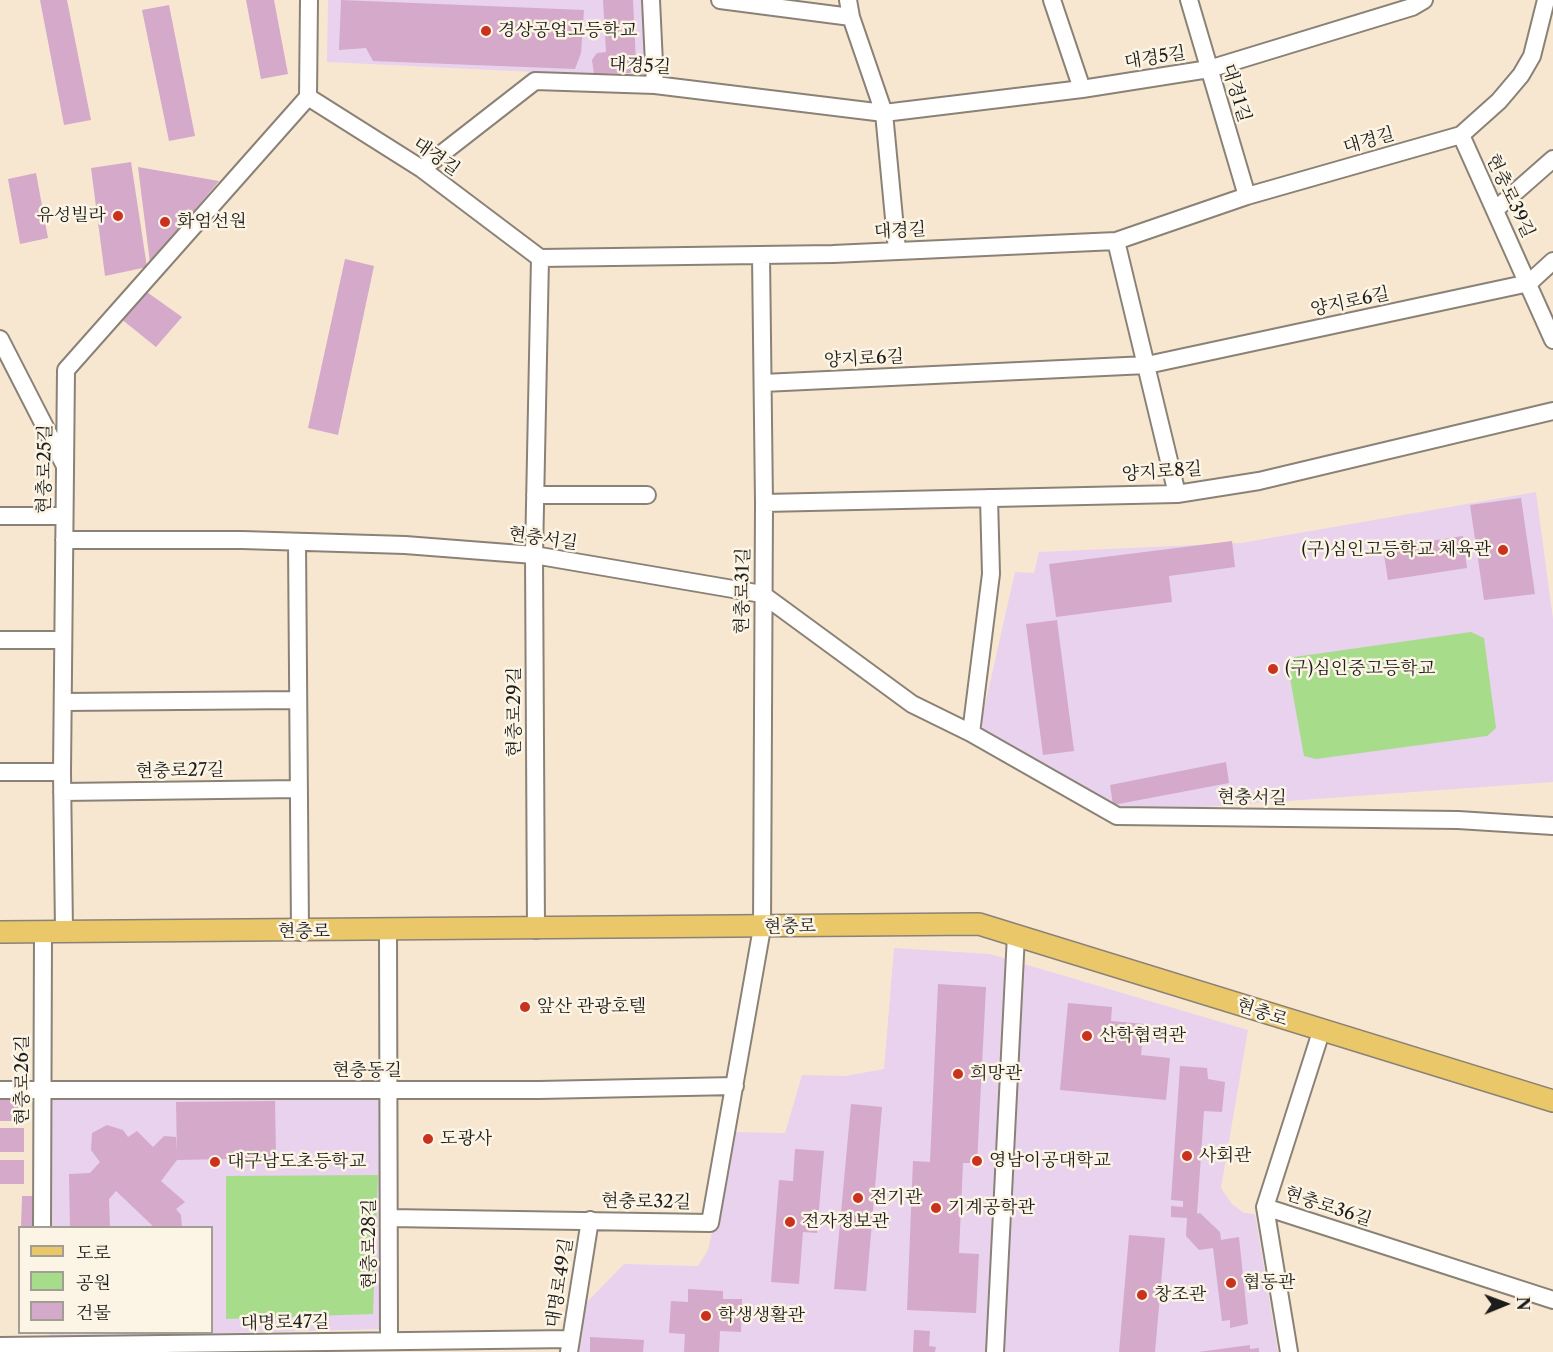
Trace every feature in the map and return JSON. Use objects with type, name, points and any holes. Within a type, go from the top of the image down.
[{"type":"main road","name":"현충로","points":[[0,932],[300,932],[979,924],[1321,1032],[1553,1101]]},
{"type":"street","points":[[308,98],[309,0]]},
{"type":"street","points":[[651,0],[656,85]]},
{"type":"street","points":[[848,0],[851,17],[884,113],[897,250]]},
{"type":"street","points":[[1052,0],[1082,88]]},
{"type":"street","name":"대경1길","points":[[1189,0],[1247,196]]},
{"type":"street","name":"대경5길","points":[[422,170],[535,81],[656,85],[884,113],[1209,69],[1412,7],[1424,0]]},
{"type":"street","name":"대경길","points":[[308,98],[422,170],[540,258],[761,255],[1116,241],[1247,196],[1461,135],[1499,101],[1521,75],[1532,56],[1546,0]]},
{"type":"street","points":[[728,1],[851,17]]},
{"type":"street","name":"현충로25길","points":[[64,932],[62,772],[66,370],[308,98]]},
{"type":"street","name":"현충로39길","points":[[1461,135],[1553,340]]},
{"type":"street","points":[[1495,210],[1553,159]]},
{"type":"street","points":[[1116,241],[1177,494]]},
{"type":"street","name":"현충로31길","points":[[761,255],[764,503],[762,928]]},
{"type":"street","name":"현충로29길","points":[[536,930],[534,555],[540,258]]},
{"type":"street","points":[[1529,283],[1553,261]]},
{"type":"street","name":"양지로6길","points":[[763,383],[1147,365],[1529,283]]},
{"type":"street","points":[[0,339],[65,466]]},
{"type":"street","name":"양지로8길","points":[[764,503],[1177,494],[1259,481],[1553,411]]},
{"type":"street","points":[[535,495],[647,495]]},
{"type":"street","points":[[971,733],[991,574],[989,498]]},
{"type":"street","points":[[0,516],[64,516]]},
{"type":"street","name":"현충서길","points":[[64,540],[405,545],[534,555],[762,594],[903,698],[971,733],[1117,816],[1458,820],[1553,826]]},
{"type":"street","points":[[297,542],[300,932]]},
{"type":"street","points":[[0,640],[63,640]]},
{"type":"street","points":[[63,702],[298,700]]},
{"type":"street","points":[[0,772],[62,772]]},
{"type":"street","name":"현충로27길","points":[[62,792],[299,789]]},
{"type":"street","name":"현충로32길","points":[[389,1218],[710,1222],[762,928]]},
{"type":"street","name":"현충로28길","points":[[388,931],[389,1341]]},
{"type":"street","name":"현충로26길","points":[[42,932],[42,1226]]},
{"type":"street","points":[[995,1352],[1016,935]]},
{"type":"street","name":"현충로36길","points":[[1321,1032],[1265,1207],[1553,1300]]},
{"type":"street","name":"현충동길","points":[[0,1090],[389,1090],[735,1086]]},
{"type":"street","points":[[1265,1207],[1289,1352]]},
{"type":"street","name":"대명로49길","points":[[570,1345],[590,1220]]},
{"type":"street","name":"대명로47길","points":[[0,1346],[42,1343],[389,1341],[570,1345]]},
{"type":"shaded area","name":"경상공업고등학교","points":[[328,0],[641,0],[647,72],[640,77],[327,62]]},
{"type":"shaded area","name":"(구)심인중고등학교","points":[[1536,492],[1553,619],[1553,782],[1121,813],[983,733],[982,718],[1015,572],[1034,573],[1039,552],[1241,543]]},
{"type":"shaded area","name":"영남이공대학교","points":[[894,948],[990,954],[1248,1030],[1221,1188],[1232,1204],[1244,1213],[1255,1214],[1278,1352],[579,1352],[586,1303],[624,1264],[698,1266],[708,1250],[734,1132],[785,1133],[802,1075],[845,1076],[884,1069]]},
{"type":"shaded area","name":"대구남도초등학교","points":[[49,1096],[382,1097],[381,1329],[213,1334],[213,1226],[49,1226]]},
{"type":"shaded area","name":"대구남도초등학교","points":[[49,1334],[197,1334],[49,1338]]},
{"type":"green space","points":[[1471,632],[1484,638],[1496,728],[1487,736],[1316,759],[1304,756],[1288,667],[1294,657]]},
{"type":"green space","points":[[378,1175],[373,1314],[226,1319],[226,1176]]},
{"type":"building","points":[[40,0],[67,0],[91,120],[64,125]]},
{"type":"building","points":[[246,0],[274,0],[288,74],[261,79]]},
{"type":"building","name":"경상공업고등학교","points":[[341,0],[584,10],[581,53],[575,69],[373,61],[366,48],[339,50]]},
{"type":"building","points":[[603,0],[633,0],[636,63],[630,73],[594,74],[592,60],[597,53],[606,52]]},
{"type":"building","points":[[169,5],[195,136],[169,141],[142,10]]},
{"type":"building","name":"유성빌라","points":[[131,162],[147,267],[105,276],[91,168]]},
{"type":"building","name":"화엄선원","points":[[138,167],[219,181],[150,263]]},
{"type":"building","points":[[36,173],[48,238],[20,244],[8,179]]},
{"type":"building","points":[[345,259],[374,266],[338,435],[308,428]]},
{"type":"building","points":[[144,290],[182,317],[156,347],[120,318]]},
{"type":"building","name":"(구)심인고등학교 체육관","points":[[1521,498],[1535,594],[1484,600],[1470,505]]},
{"type":"building","points":[[1463,536],[1467,568],[1388,580],[1383,548]]},
{"type":"building","points":[[1232,541],[1235,567],[1169,576],[1172,602],[1056,617],[1049,564]]},
{"type":"building","points":[[1057,620],[1074,751],[1043,755],[1026,624]]},
{"type":"building","points":[[1226,762],[1229,783],[1113,805],[1110,785]]},
{"type":"building","points":[[938,984],[986,987],[977,1163],[963,1163],[959,1253],[979,1254],[976,1313],[907,1310],[913,1161],[930,1162]]},
{"type":"building","points":[[1068,1003],[1112,1007],[1111,1021],[1144,1024],[1141,1055],[1170,1058],[1166,1100],[1060,1090]]},
{"type":"building","points":[[1180,1066],[1207,1068],[1208,1079],[1225,1082],[1222,1112],[1204,1111],[1197,1214],[1200,1213],[1220,1232],[1221,1240],[1239,1237],[1248,1324],[1230,1328],[1230,1320],[1222,1321],[1213,1248],[1199,1250],[1186,1236],[1187,1218],[1171,1217],[1171,1206],[1183,1207],[1183,1201],[1171,1200]]},
{"type":"building","points":[[24,1096],[24,1121],[0,1121],[0,1097]]},
{"type":"building","points":[[275,1101],[276,1158],[177,1160],[161,1181],[185,1202],[176,1209],[181,1215],[182,1226],[153,1226],[116,1191],[109,1199],[110,1226],[70,1226],[69,1174],[90,1173],[100,1162],[91,1150],[92,1133],[107,1125],[123,1130],[128,1137],[137,1131],[153,1147],[164,1136],[176,1137],[177,1152],[176,1102]]},
{"type":"building","name":"전기관","points":[[851,1104],[882,1107],[866,1291],[834,1289]]},
{"type":"building","points":[[0,1128],[24,1128],[24,1152],[0,1152]]},
{"type":"building","name":"전자정보관","points":[[795,1149],[824,1151],[817,1233],[803,1232],[799,1284],[771,1282],[779,1180],[793,1181]]},
{"type":"building","points":[[0,1160],[24,1160],[24,1184],[0,1184]]},
{"type":"building","points":[[22,1196],[37,1196],[37,1226],[21,1226]]},
{"type":"building","name":"창조관","points":[[1129,1235],[1165,1238],[1155,1352],[1119,1352]]},
{"type":"building","name":"학생생활관","points":[[688,1289],[723,1291],[723,1299],[742,1299],[741,1332],[720,1331],[719,1352],[684,1352],[685,1334],[669,1333],[671,1301],[688,1302]]},
{"type":"building","points":[[914,1330],[930,1331],[929,1346],[936,1347],[935,1352],[913,1352]]},
{"type":"building","points":[[590,1337],[644,1340],[643,1352],[590,1352]]},
{"type":"building","points":[[1250,1345],[1250,1349],[1259,1348],[1259,1352],[1198,1352]]},
{"type":"place","name":"경상공업고등학교","points":[[486,31]]},
{"type":"place","name":"유성빌라","points":[[118,216]]},
{"type":"place","name":"화엄선원","points":[[165,222]]},
{"type":"place","name":"(구)심인고등학교 체육관","points":[[1503,550]]},
{"type":"place","name":"(구)심인중고등학교","points":[[1273,669]]},
{"type":"place","name":"앞산 관광호텔","points":[[525,1007]]},
{"type":"place","name":"산학협력관","points":[[1087,1036]]},
{"type":"place","name":"희망관","points":[[958,1074]]},
{"type":"place","name":"도광사","points":[[428,1139]]},
{"type":"place","name":"사회관","points":[[1187,1156]]},
{"type":"place","name":"영남이공대학교","points":[[977,1161]]},
{"type":"place","name":"대구남도초등학교","points":[[215,1162]]},
{"type":"place","name":"전기관","points":[[858,1198]]},
{"type":"place","name":"기계공학관","points":[[936,1208]]},
{"type":"place","name":"전자정보관","points":[[790,1222]]},
{"type":"place","name":"협동관","points":[[1231,1283]]},
{"type":"place","name":"창조관","points":[[1142,1295]]},
{"type":"place","name":"학생생활관","points":[[706,1316]]}]
